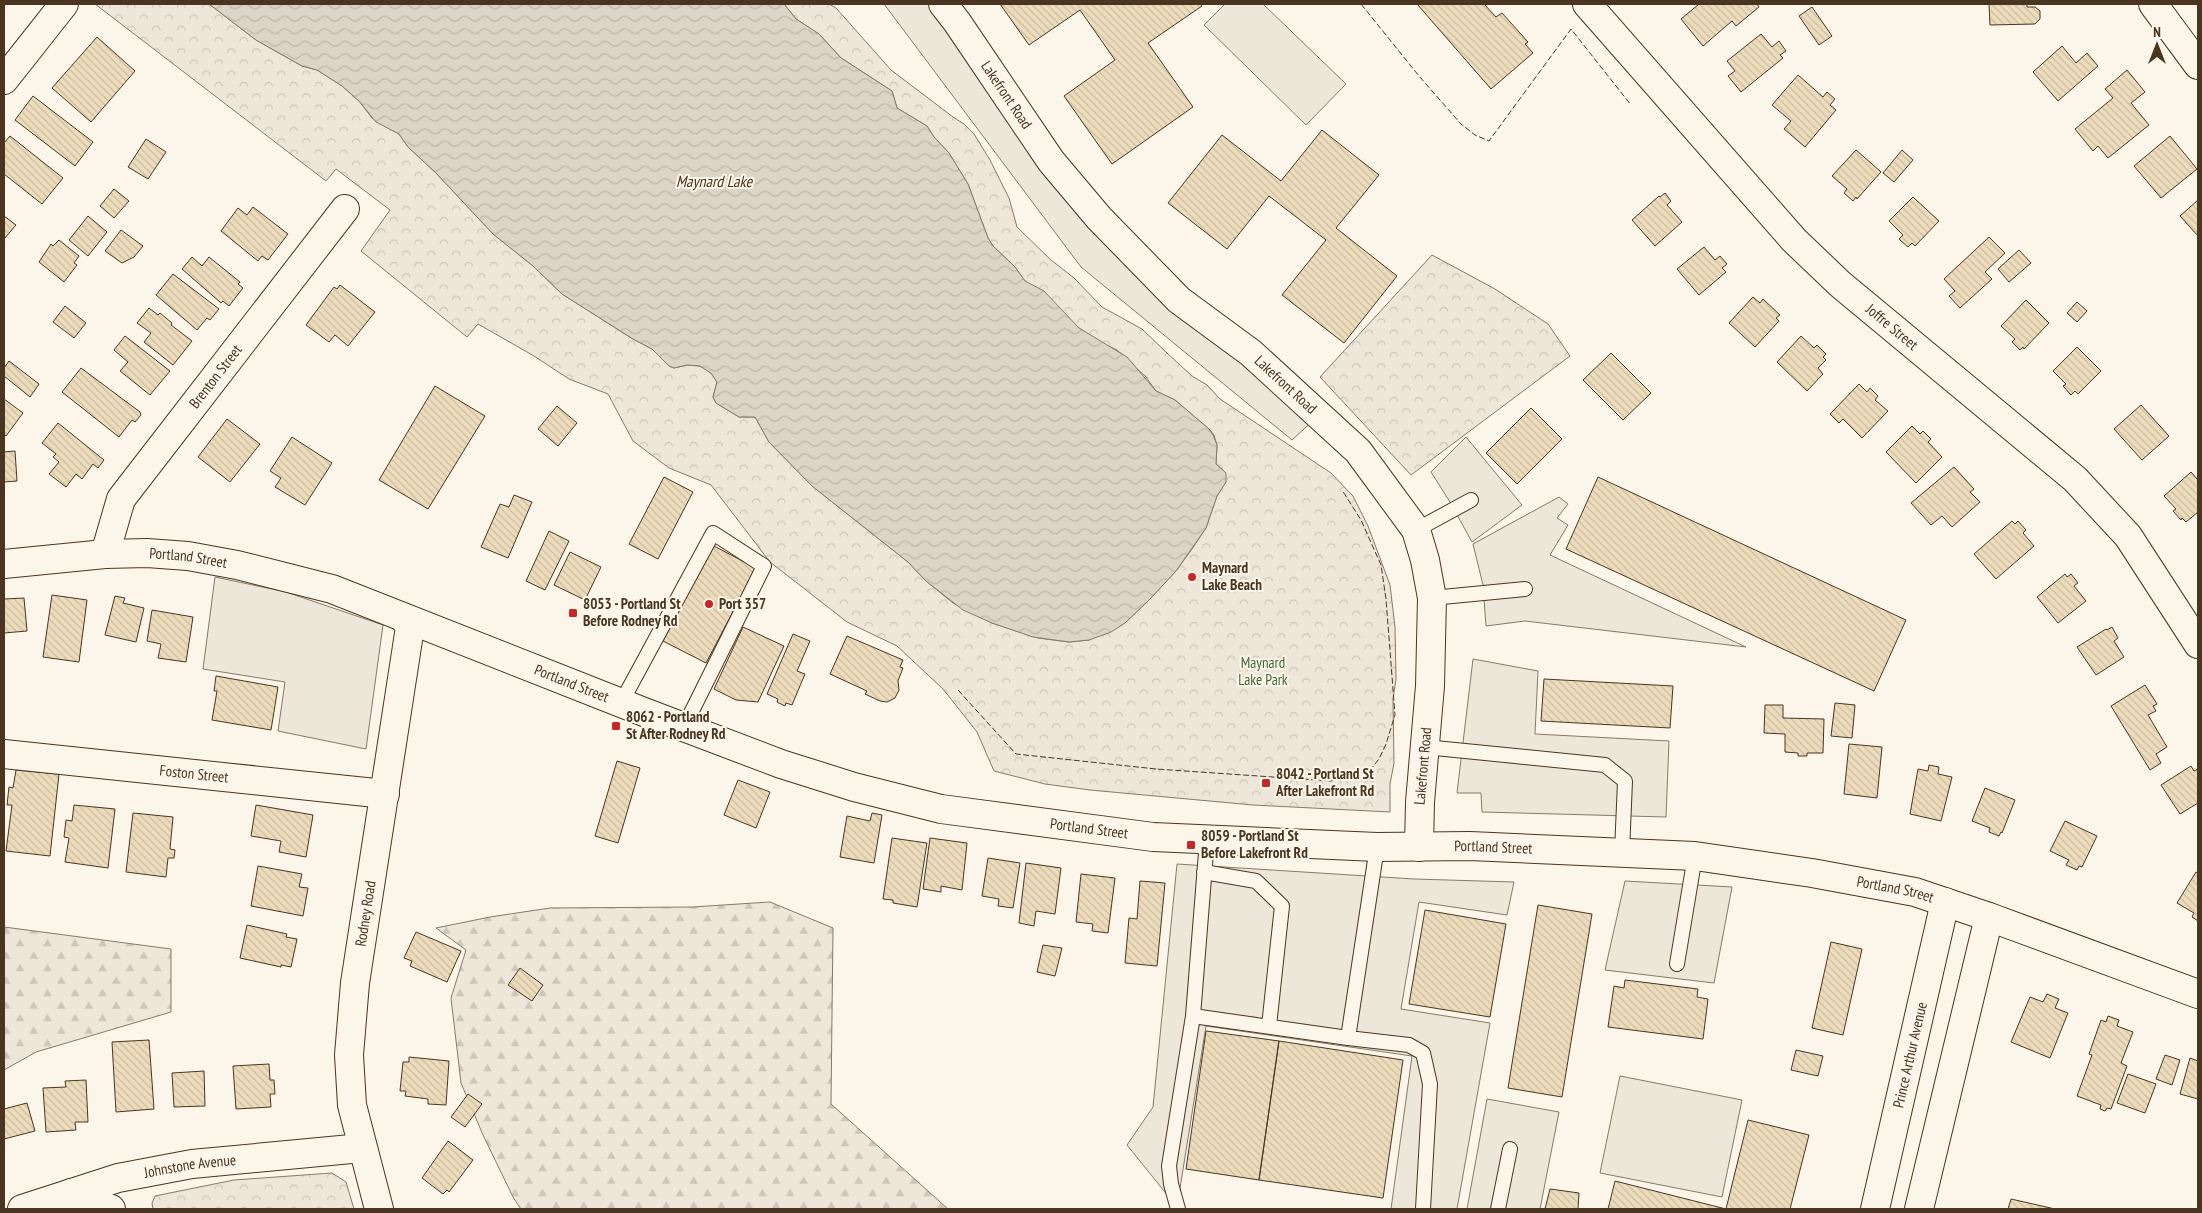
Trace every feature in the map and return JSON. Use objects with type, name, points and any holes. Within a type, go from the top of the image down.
[{"type":"street","points":[[4,80],[64,4]]},
{"type":"street","name":"Lakefront Road","points":[[943,4],[1051,160],[1099,218],[1179,300],[1251,354],[1358,451],[1416,530],[1426,560],[1432,598],[1430,686],[1420,802],[1419,847]]},
{"type":"street","name":"Joffre Street","points":[[1586,4],[1794,240],[1840,284],[2075,479],[2128,536],[2198,644]]},
{"type":"street","points":[[2153,4],[2198,64]]},
{"type":"street","name":"Brenton Street","points":[[105,554],[121,499],[345,209]]},
{"type":"street","name":"Portland Street","points":[[4,564],[105,554],[147,553],[188,556],[237,565],[332,589],[621,703],[790,767],[854,787],[941,810],[1153,837],[1377,847],[1470,846],[1695,856],[1902,889],[1989,917],[2198,994]]},
{"type":"street","name":"Rodney Road","points":[[380,1209],[362,1148],[352,1105],[349,1055],[355,984],[386,794],[410,627],[404,618]]},
{"type":"street","name":"Foston Street","points":[[4,754],[386,794]]},
{"type":"street","name":"Prince Arthur Avenue","points":[[1875,1209],[1946,902]]},
{"type":"street","points":[[1919,1209],[1989,917]]},
{"type":"street","name":"Johnstone Avenue","points":[[22,1209],[118,1178],[192,1164],[362,1148]]},
{"type":"street","points":[[71,1193],[111,1209]]},
{"type":"lane","points":[[1416,530],[1471,500]]},
{"type":"lane","points":[[621,703],[713,533],[764,566],[684,727]]},
{"type":"lane","points":[[1432,598],[1525,589]]},
{"type":"lane","points":[[1425,747],[1605,765],[1625,781],[1622,852]]},
{"type":"lane","points":[[1178,1209],[1171,1184],[1169,1166],[1193,1016],[1208,840]]},
{"type":"lane","points":[[1348,1038],[1377,847]]},
{"type":"lane","points":[[1677,964],[1695,856]]},
{"type":"lane","points":[[1204,872],[1256,881],[1282,906],[1269,1026]]},
{"type":"lane","points":[[1193,1016],[1409,1045],[1423,1053],[1430,1084],[1423,1209]]},
{"type":"lane","points":[[1498,1209],[1510,1149]]},
{"type":"green space","name":"Maynard Lake Park","points":[[95,4],[209,4],[256,40],[302,66],[317,70],[342,86],[359,101],[372,118],[399,134],[408,147],[436,173],[493,234],[533,266],[562,294],[652,349],[669,366],[674,368],[687,365],[700,366],[711,373],[717,382],[713,397],[716,403],[739,417],[755,417],[769,442],[812,486],[908,562],[926,581],[953,603],[992,623],[1038,638],[1069,642],[1089,640],[1125,623],[1176,571],[1206,528],[1217,496],[1226,482],[1223,470],[1216,464],[1217,445],[1214,435],[1175,400],[1156,391],[1146,377],[1117,350],[1100,342],[1079,328],[1025,281],[1015,267],[993,246],[988,238],[968,184],[949,153],[934,137],[927,126],[897,108],[892,91],[841,58],[819,34],[796,19],[784,4],[829,4],[836,8],[891,70],[964,124],[974,134],[990,160],[1009,198],[1017,227],[1051,260],[1074,278],[1102,307],[1142,329],[1192,376],[1207,385],[1220,399],[1331,473],[1353,496],[1368,526],[1390,585],[1395,627],[1394,763],[1390,784],[1390,812],[1253,805],[1090,790],[1045,784],[994,771],[977,732],[943,689],[897,646],[847,622],[770,562],[711,485],[669,468],[633,441],[608,394],[569,379],[534,356],[478,324],[467,337],[361,251],[390,210],[336,169],[326,181]]},
{"type":"green space","points":[[1432,255],[1495,289],[1548,324],[1570,356],[1411,475],[1320,377]]},
{"type":"green space","points":[[770,902],[833,928],[831,1104],[948,1209],[521,1209],[513,1197],[483,1135],[461,1083],[451,998],[466,950],[436,928],[490,917],[550,908],[692,907]]},
{"type":"green space","points":[[4,927],[171,949],[171,1012],[36,1052],[4,1070]]},
{"type":"green space","points":[[332,1173],[346,1182],[354,1209],[153,1209],[152,1203],[155,1196],[234,1180]]},
{"type":"shaded area","points":[[884,4],[928,4],[1119,253],[1317,417],[1292,440],[1081,267]]},
{"type":"shaded area","points":[[1225,4],[1263,4],[1346,84],[1306,125],[1204,25]]},
{"type":"shaded area","points":[[1466,437],[1522,505],[1472,542],[1431,472]]},
{"type":"shaded area","points":[[1559,497],[1568,504],[1557,518],[1568,525],[1550,555],[1746,647],[1525,621],[1486,626],[1483,585],[1473,544]]},
{"type":"shaded area","points":[[215,577],[286,592],[383,625],[366,749],[278,731],[285,682],[203,669]]},
{"type":"shaded area","points":[[1473,659],[1538,671],[1535,734],[1669,741],[1666,817],[1482,812],[1481,793],[1457,793]]},
{"type":"shaded area","points":[[1177,864],[1414,879],[1514,882],[1507,915],[1419,902],[1401,1009],[1490,1023],[1457,1209],[1391,1209],[1412,1056],[1206,1026],[1177,1207],[1127,1145],[1153,1107]]},
{"type":"shaded area","points":[[1625,881],[1732,887],[1714,983],[1605,970]]},
{"type":"shaded area","points":[[1620,1076],[1742,1100],[1722,1197],[1600,1173]]},
{"type":"shaded area","points":[[1487,1099],[1559,1112],[1540,1209],[1467,1209]]},
{"type":"water","name":"Maynard Lake","points":[[209,4],[784,4],[796,19],[819,34],[841,58],[892,91],[897,108],[927,126],[934,137],[949,153],[968,184],[988,238],[993,246],[1015,267],[1025,281],[1044,291],[1079,328],[1127,357],[1156,391],[1175,400],[1209,429],[1217,445],[1216,464],[1226,473],[1226,482],[1217,496],[1206,528],[1176,571],[1125,623],[1111,632],[1089,640],[1069,642],[1033,637],[992,623],[963,610],[926,581],[908,562],[812,486],[769,442],[755,417],[739,417],[716,403],[713,397],[717,382],[711,373],[700,366],[687,365],[674,368],[669,366],[652,349],[562,294],[533,266],[493,234],[436,173],[408,147],[399,134],[376,122],[359,101],[342,86],[317,70],[302,66],[256,40]]},
{"type":"building","points":[[1000,4],[1200,4],[1202,6],[1148,43],[1193,107],[1112,164],[1064,96],[1115,60],[1080,10],[1029,45]]},
{"type":"building","points":[[1417,4],[1484,4],[1496,17],[1502,13],[1528,42],[1525,44],[1533,53],[1491,89]]},
{"type":"building","points":[[1699,4],[1757,4],[1759,7],[1736,26],[1732,21],[1703,46],[1681,19]]},
{"type":"building","points":[[1989,4],[2027,4],[2027,7],[2035,7],[2040,11],[2040,19],[2035,24],[1990,25]]},
{"type":"building","points":[[1812,7],[1832,36],[1819,45],[1799,16]]},
{"type":"building","points":[[1761,34],[1772,47],[1779,41],[1786,51],[1780,55],[1783,58],[1741,92],[1728,76],[1735,71],[1727,61]]},
{"type":"building","points":[[97,37],[135,71],[91,122],[52,88]]},
{"type":"building","points":[[2062,46],[2076,63],[2087,53],[2098,66],[2058,101],[2033,72]]},
{"type":"building","points":[[2127,70],[2145,92],[2131,103],[2149,125],[2108,158],[2098,146],[2093,151],[2075,129],[2113,98],[2105,89]]},
{"type":"building","points":[[1798,75],[1823,97],[1827,92],[1835,99],[1830,105],[1836,110],[1805,147],[1784,129],[1791,121],[1772,105]]},
{"type":"building","points":[[33,96],[93,142],[75,166],[15,120]]},
{"type":"building","points":[[1322,130],[1379,175],[1336,228],[1397,276],[1344,343],[1282,295],[1326,240],[1269,196],[1227,249],[1168,203],[1222,135],[1281,181]]},
{"type":"building","points":[[10,136],[63,178],[42,204],[4,174],[4,143]]},
{"type":"building","points":[[2170,136],[2197,169],[2161,198],[2134,166]]},
{"type":"building","points":[[146,139],[166,152],[148,179],[128,167]]},
{"type":"building","points":[[1856,150],[1881,172],[1853,201],[1844,193],[1847,189],[1832,176]]},
{"type":"building","points":[[1902,150],[1913,160],[1894,182],[1883,173]]},
{"type":"building","points":[[114,189],[129,201],[114,218],[100,206]]},
{"type":"building","points":[[1665,193],[1671,201],[1667,205],[1682,222],[1655,246],[1632,220]]},
{"type":"building","points":[[1913,197],[1939,221],[1915,246],[1912,243],[1908,247],[1899,239],[1903,235],[1889,221]]},
{"type":"building","points":[[2198,200],[2198,236],[2180,216]]},
{"type":"building","points":[[253,207],[288,234],[268,260],[262,256],[258,261],[221,231],[238,208],[247,215]]},
{"type":"building","points":[[4,216],[16,225],[4,239]]},
{"type":"building","points":[[88,216],[107,232],[88,256],[69,240]]},
{"type":"building","points":[[121,230],[143,246],[134,257],[122,263],[105,251]]},
{"type":"building","points":[[1989,237],[2005,253],[1985,272],[1992,279],[1960,308],[1949,296],[1955,291],[1944,279]]},
{"type":"building","points":[[59,240],[79,256],[74,263],[77,265],[64,282],[39,262],[51,244],[53,246]]},
{"type":"building","points":[[1704,247],[1715,260],[1720,256],[1727,264],[1722,268],[1726,272],[1699,295],[1677,269]]},
{"type":"building","points":[[2019,250],[2031,263],[2009,282],[1998,269]]},
{"type":"building","points":[[192,257],[202,266],[209,257],[240,282],[238,284],[243,288],[229,306],[223,301],[221,303],[182,269]]},
{"type":"building","points":[[173,274],[219,309],[210,320],[207,318],[197,330],[156,295]]},
{"type":"building","points":[[340,285],[375,312],[348,346],[335,335],[329,342],[306,325],[334,287],[337,289]]},
{"type":"building","points":[[1753,297],[1760,303],[1763,299],[1780,315],[1776,318],[1779,321],[1755,347],[1729,323]]},
{"type":"building","points":[[2026,300],[2049,323],[2024,349],[2023,347],[2020,350],[2012,342],[2015,339],[2001,326]]},
{"type":"building","points":[[2077,302],[2087,311],[2077,322],[2067,313]]},
{"type":"building","points":[[65,306],[86,323],[74,338],[53,322]]},
{"type":"building","points":[[149,308],[158,315],[160,313],[172,323],[171,325],[192,341],[173,365],[144,342],[151,333],[137,323]]},
{"type":"building","points":[[125,336],[170,371],[150,395],[120,371],[128,362],[114,350]]},
{"type":"building","points":[[1801,336],[1814,348],[1817,345],[1826,354],[1823,357],[1826,360],[1818,368],[1823,374],[1807,391],[1777,362]]},
{"type":"building","points":[[2077,347],[2101,371],[2078,394],[2075,391],[2071,395],[2063,386],[2066,384],[2053,371]]},
{"type":"building","points":[[1611,353],[1651,393],[1623,420],[1583,380]]},
{"type":"building","points":[[9,361],[39,384],[30,397],[4,376],[4,368]]},
{"type":"building","points":[[81,368],[140,412],[141,415],[135,422],[132,420],[119,437],[62,392]]},
{"type":"building","points":[[1859,384],[1867,392],[1870,388],[1878,396],[1875,400],[1888,411],[1862,438],[1843,419],[1839,423],[1830,414]]},
{"type":"building","points":[[435,386],[485,416],[428,509],[379,480]]},
{"type":"building","points":[[4,399],[23,413],[6,436],[4,434]]},
{"type":"building","points":[[2141,405],[2169,436],[2142,460],[2114,429]]},
{"type":"building","points":[[557,406],[577,423],[558,446],[538,429]]},
{"type":"building","points":[[1531,408],[1562,439],[1517,484],[1486,453]]},
{"type":"building","points":[[227,419],[260,444],[230,482],[198,457]]},
{"type":"building","points":[[58,423],[104,460],[98,468],[93,464],[82,479],[76,474],[66,487],[49,474],[59,462],[53,457],[56,454],[42,443]]},
{"type":"building","points":[[1912,426],[1920,434],[1923,431],[1931,439],[1928,442],[1942,457],[1916,483],[1886,452]]},
{"type":"building","points":[[292,437],[332,463],[305,505],[275,487],[281,478],[270,471]]},
{"type":"building","points":[[15,451],[17,481],[4,482],[4,452]]},
{"type":"building","points":[[1954,467],[1974,489],[1970,492],[1980,502],[1952,527],[1942,516],[1931,525],[1911,503]]},
{"type":"building","points":[[2191,472],[2198,480],[2198,512],[2186,522],[2182,518],[2181,520],[2173,511],[2176,509],[2164,496]]},
{"type":"building","points":[[664,477],[693,492],[658,559],[629,544]]},
{"type":"building","points":[[1598,477],[1906,620],[1874,691],[1566,549]]},
{"type":"building","points":[[514,495],[532,502],[508,558],[481,547],[500,504],[509,507]]},
{"type":"building","points":[[2012,521],[2015,524],[2018,521],[2026,530],[2023,533],[2034,546],[1996,579],[1974,554]]},
{"type":"building","points":[[549,531],[569,541],[545,590],[526,581]]},
{"type":"building","name":"Port 357","points":[[712,545],[756,568],[706,663],[663,641]]},
{"type":"building","points":[[570,552],[601,567],[585,600],[554,585]]},
{"type":"building","points":[[2065,574],[2067,577],[2071,574],[2078,583],[2074,586],[2086,601],[2058,623],[2037,597]]},
{"type":"building","points":[[52,595],[87,600],[79,662],[43,657]]},
{"type":"building","points":[[115,596],[125,598],[123,603],[144,608],[136,642],[105,635]]},
{"type":"building","points":[[24,598],[27,631],[4,633],[4,599]]},
{"type":"building","points":[[152,610],[193,617],[186,662],[158,658],[161,644],[147,641]]},
{"type":"building","points":[[743,627],[784,646],[758,702],[736,700],[714,689]]},
{"type":"building","points":[[2112,627],[2118,638],[2114,641],[2124,657],[2096,675],[2077,647]]},
{"type":"building","points":[[793,634],[810,641],[797,671],[805,674],[792,705],[786,703],[785,706],[777,702],[778,699],[767,694]]},
{"type":"building","points":[[847,636],[903,660],[900,667],[903,668],[898,681],[899,690],[895,698],[887,702],[880,701],[865,694],[867,691],[830,674]]},
{"type":"building","points":[[216,676],[278,687],[271,730],[212,720],[217,691],[214,691]]},
{"type":"building","points":[[1544,679],[1673,686],[1670,728],[1541,721]]},
{"type":"building","points":[[2145,685],[2157,704],[2153,706],[2156,711],[2148,715],[2167,747],[2156,754],[2161,763],[2150,770],[2111,706]]},
{"type":"building","points":[[1835,703],[1855,705],[1852,738],[1831,736]]},
{"type":"building","points":[[1765,705],[1783,705],[1783,718],[1824,719],[1823,753],[1807,753],[1807,756],[1798,756],[1798,753],[1785,752],[1785,734],[1764,733]]},
{"type":"building","points":[[1849,744],[1882,747],[1877,798],[1844,794]]},
{"type":"building","points":[[617,761],[640,768],[618,843],[595,836]]},
{"type":"building","points":[[1929,765],[1939,767],[1938,774],[1952,777],[1941,821],[1910,814],[1918,769],[1928,771]]},
{"type":"building","points":[[2191,766],[2194,771],[2198,769],[2198,803],[2180,814],[2161,785]]},
{"type":"building","points":[[16,770],[59,774],[50,856],[6,851],[12,805],[7,805],[9,787],[13,788]]},
{"type":"building","points":[[738,780],[770,792],[756,828],[724,815]]},
{"type":"building","points":[[1985,788],[2015,800],[2002,833],[1999,836],[1989,832],[1990,828],[1972,821]]},
{"type":"building","points":[[74,805],[115,809],[108,868],[65,862],[69,838],[64,837],[66,820],[72,821]]},
{"type":"building","points":[[256,805],[313,815],[306,857],[279,852],[281,841],[251,836]]},
{"type":"building","points":[[133,813],[173,817],[170,849],[175,850],[174,858],[168,858],[166,877],[126,872]]},
{"type":"building","points":[[872,813],[882,815],[874,863],[840,857],[847,816],[870,821]]},
{"type":"building","points":[[2065,821],[2097,836],[2082,867],[2079,866],[2077,870],[2066,865],[2069,860],[2050,851]]},
{"type":"building","points":[[892,838],[927,843],[917,907],[893,903],[893,900],[883,899]]},
{"type":"building","points":[[930,838],[967,843],[962,890],[941,886],[941,892],[923,889]]},
{"type":"building","points":[[988,858],[1020,863],[1013,908],[998,906],[999,899],[982,896]]},
{"type":"building","points":[[1026,863],[1061,868],[1055,914],[1036,911],[1034,926],[1019,923]]},
{"type":"building","points":[[258,866],[302,874],[299,887],[308,888],[303,916],[251,906]]},
{"type":"building","points":[[2196,872],[2198,873],[2198,921],[2192,917],[2194,913],[2177,903]]},
{"type":"building","points":[[1081,874],[1115,878],[1108,933],[1092,931],[1093,924],[1076,922]]},
{"type":"building","points":[[1140,881],[1165,883],[1157,966],[1125,963],[1129,918],[1137,919]]},
{"type":"building","points":[[1538,905],[1592,914],[1562,1097],[1508,1088]]},
{"type":"building","points":[[1425,910],[1506,924],[1490,1017],[1409,1004]]},
{"type":"building","points":[[247,925],[287,934],[286,937],[297,939],[291,967],[281,965],[281,967],[240,958]]},
{"type":"building","points":[[416,932],[461,951],[447,982],[410,966],[412,961],[404,958]]},
{"type":"building","points":[[1831,942],[1862,949],[1843,1035],[1812,1028]]},
{"type":"building","points":[[1043,945],[1062,948],[1055,976],[1037,972]]},
{"type":"building","points":[[520,968],[543,985],[532,1001],[508,985]]},
{"type":"building","points":[[1625,980],[1698,989],[1697,997],[1708,999],[1703,1039],[1608,1027],[1614,986],[1624,988]]},
{"type":"building","points":[[2047,994],[2059,999],[2055,1008],[2068,1013],[2050,1058],[2011,1042],[2030,997],[2043,1002]]},
{"type":"building","points":[[2108,1016],[2119,1020],[2117,1026],[2133,1032],[2121,1063],[2127,1066],[2111,1109],[2107,1108],[2105,1111],[2100,1109],[2101,1105],[2077,1096],[2092,1055],[2089,1054],[2101,1020],[2106,1022]]},
{"type":"building","points":[[1206,1031],[1279,1041],[1259,1180],[1186,1169]]},
{"type":"building","points":[[149,1040],[154,1109],[116,1112],[112,1042]]},
{"type":"building","points":[[1279,1041],[1403,1060],[1383,1198],[1259,1180]]},
{"type":"building","points":[[1796,1050],[1823,1056],[1818,1076],[1791,1070]]},
{"type":"building","points":[[2165,1055],[2180,1060],[2172,1085],[2156,1079]]},
{"type":"building","points":[[409,1057],[449,1061],[446,1105],[428,1104],[428,1099],[405,1096],[406,1091],[400,1091],[403,1062],[409,1062]]},
{"type":"building","points":[[2190,1058],[2198,1061],[2198,1099],[2180,1094]]},
{"type":"building","points":[[269,1064],[270,1080],[274,1080],[275,1094],[270,1094],[271,1107],[236,1109],[233,1066]]},
{"type":"building","points":[[204,1071],[205,1106],[174,1107],[172,1073]]},
{"type":"building","points":[[2128,1074],[2156,1084],[2145,1113],[2117,1103]]},
{"type":"building","points":[[86,1080],[88,1122],[75,1122],[76,1130],[46,1132],[43,1088],[66,1087],[65,1081]]},
{"type":"building","points":[[468,1094],[482,1104],[465,1127],[451,1117]]},
{"type":"building","points":[[27,1103],[35,1131],[4,1139],[4,1109]]},
{"type":"building","points":[[1748,1120],[1809,1135],[1790,1209],[1726,1209]]},
{"type":"building","points":[[448,1141],[473,1160],[449,1192],[447,1190],[443,1194],[422,1178]]},
{"type":"building","points":[[1615,1181],[1726,1209],[1608,1209]]},
{"type":"building","points":[[1550,1189],[1579,1193],[1578,1209],[1545,1209]]},
{"type":"building","points":[[2011,1199],[2055,1209],[2008,1209]]},
{"type":"fence","points":[[1361,4],[1419,76],[1461,124],[1475,135],[1489,141],[1571,29],[1631,105]]},
{"type":"fence","points":[[958,690],[1016,754],[1156,769],[1331,781],[1371,769],[1379,759],[1386,744],[1395,715],[1386,599],[1381,565],[1361,520],[1342,490]]},
{"type":"place","name":"Maynard Lake Beach","points":[[1192,577]]},
{"type":"place","name":"Port 357","points":[[709,604]]},
{"type":"place","name":"8053 - Portland St Before Rodney Rd","points":[[573,613]]},
{"type":"place","name":"8062 - Portland St After Rodney Rd","points":[[616,726]]},
{"type":"place","name":"8042 - Portland St After Lakefront Rd","points":[[1266,783]]},
{"type":"place","name":"8059 - Portland St Before Lakefront Rd","points":[[1191,845]]}]
